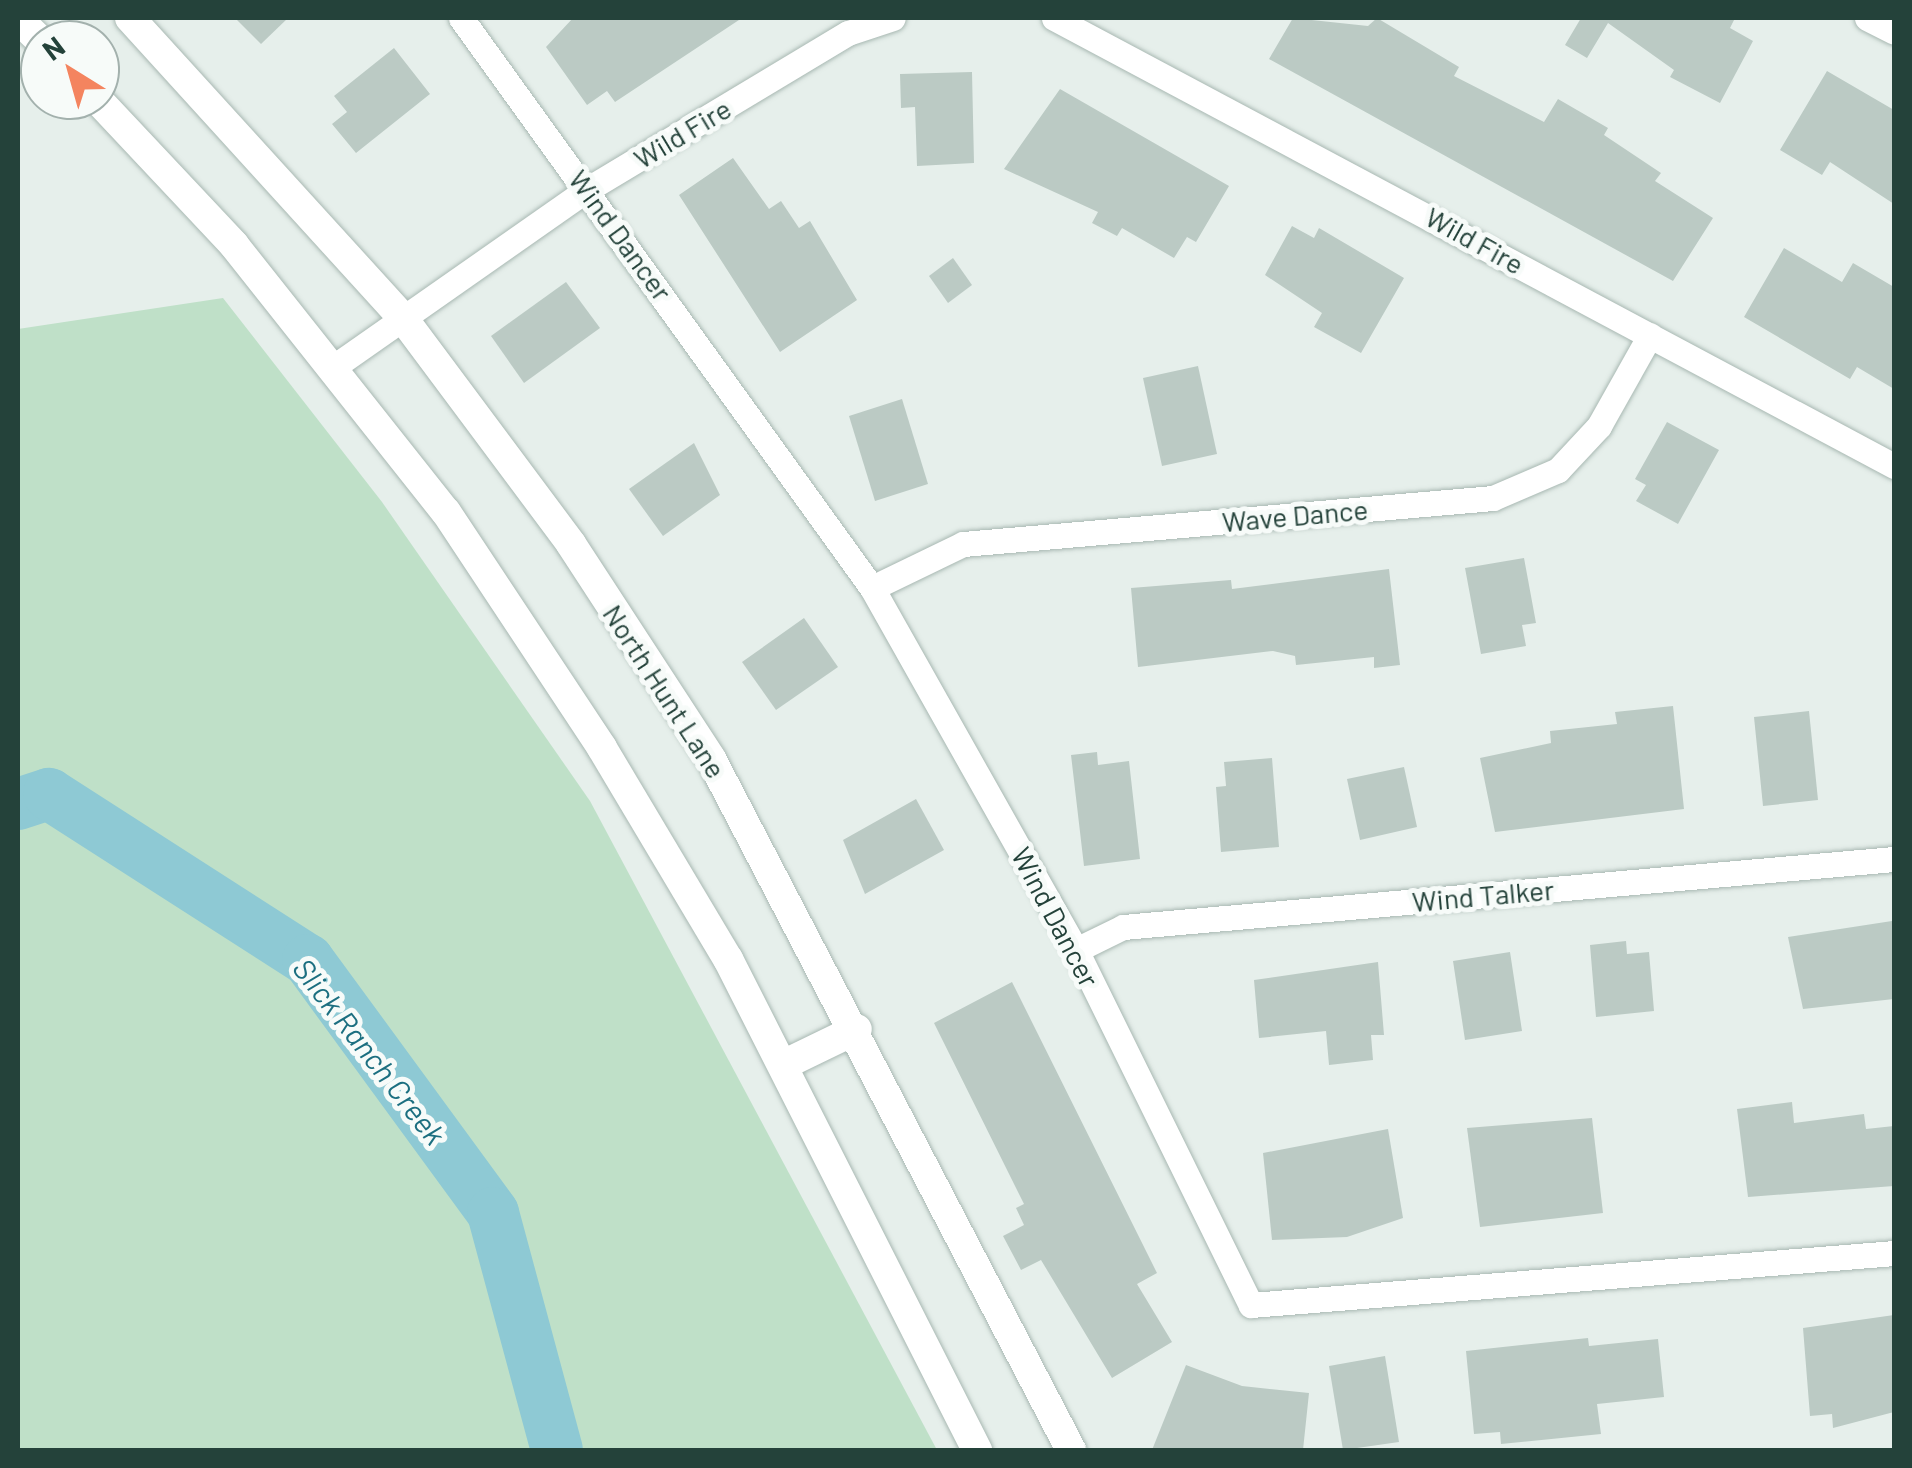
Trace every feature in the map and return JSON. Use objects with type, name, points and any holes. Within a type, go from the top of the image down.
[{"type":"main road","name":"North Hunt Lane","points":[[130,18],[402,317],[571,544],[712,759],[857,1029],[1070,1450]]},
{"type":"main road","points":[[117,120],[234,245],[446,512],[602,748],[783,1066],[977,1450]]},
{"type":"main road","points":[[783,1066],[857,1029]]},
{"type":"street","name":"Wind Dancer","points":[[461,18],[588,188],[872,588],[1076,950],[1251,1305],[1894,1253]]},
{"type":"street","name":"Wild Fire","points":[[332,368],[588,188],[848,33],[893,18]]},
{"type":"street","name":"Wild Fire","points":[[1054,18],[1894,466]]},
{"type":"street","points":[[1867,18],[1894,32]]},
{"type":"street","name":"Wave Dance","points":[[872,588],[963,544],[1494,498],[1571,455],[1599,426],[1650,335]]},
{"type":"street","name":"Wind Talker","points":[[1076,950],[1123,928],[1894,859]]},
{"type":"green space","points":[[223,298],[382,502],[590,801],[937,1450],[18,1450],[18,329]]},
{"type":"building","points":[[235,18],[288,18],[261,44]]},
{"type":"building","points":[[573,18],[742,18],[615,102],[607,91],[587,105],[546,47]]},
{"type":"building","points":[[1293,18],[1368,26],[1377,18],[1459,67],[1454,76],[1544,122],[1558,99],[1608,128],[1604,135],[1661,173],[1655,181],[1713,218],[1673,281],[1269,59]]},
{"type":"building","points":[[1581,18],[1735,18],[1730,28],[1753,41],[1720,103],[1670,77],[1674,70],[1608,23],[1587,58],[1565,45]]},
{"type":"building","points":[[394,48],[430,94],[356,153],[332,124],[347,112],[334,96]]},
{"type":"building","points":[[1827,71],[1894,110],[1894,204],[1830,162],[1822,175],[1780,150]]},
{"type":"building","points":[[972,72],[974,163],[917,166],[915,107],[901,108],[900,74]]},
{"type":"building","points":[[1060,89],[1229,186],[1196,242],[1187,237],[1174,258],[1122,228],[1117,236],[1092,223],[1098,212],[1004,169]]},
{"type":"building","points":[[733,158],[769,209],[781,201],[799,228],[810,221],[857,300],[780,352],[679,195]]},
{"type":"building","points":[[1292,226],[1314,238],[1319,228],[1404,278],[1361,353],[1314,327],[1322,313],[1265,275]]},
{"type":"building","points":[[1784,248],[1842,282],[1853,263],[1894,287],[1894,389],[1857,367],[1850,379],[1744,317]]},
{"type":"building","points":[[953,258],[972,285],[948,303],[929,276]]},
{"type":"building","points":[[566,282],[600,328],[524,383],[491,336]]},
{"type":"building","points":[[1198,366],[1217,454],[1162,466],[1143,378]]},
{"type":"building","points":[[902,399],[928,484],[875,501],[849,416]]},
{"type":"building","points":[[1667,422],[1719,450],[1678,524],[1636,501],[1646,485],[1635,479]]},
{"type":"building","points":[[694,443],[720,495],[663,536],[629,489]]},
{"type":"building","points":[[1524,558],[1536,623],[1522,625],[1526,646],[1481,654],[1465,568]]},
{"type":"building","points":[[1389,569],[1400,665],[1374,668],[1374,657],[1296,665],[1295,656],[1273,651],[1138,667],[1131,588],[1231,580],[1232,589]]},
{"type":"building","points":[[804,618],[838,667],[776,710],[742,662]]},
{"type":"building","points":[[1673,706],[1684,809],[1495,832],[1480,758],[1551,743],[1550,731],[1617,724],[1615,712]]},
{"type":"building","points":[[1809,711],[1818,800],[1763,806],[1754,717]]},
{"type":"building","points":[[1097,752],[1098,765],[1129,761],[1140,859],[1084,866],[1071,755]]},
{"type":"building","points":[[1272,758],[1279,847],[1221,852],[1216,787],[1226,786],[1224,762]]},
{"type":"building","points":[[1404,767],[1417,827],[1360,840],[1347,779]]},
{"type":"building","points":[[916,799],[944,850],[865,894],[843,840]]},
{"type":"building","points":[[1892,921],[1894,999],[1803,1009],[1788,937]]},
{"type":"building","points":[[1626,941],[1627,954],[1649,952],[1654,1011],[1596,1017],[1590,945]]},
{"type":"building","points":[[1510,952],[1522,1031],[1465,1040],[1453,961]]},
{"type":"building","points":[[1378,962],[1384,1035],[1371,1035],[1373,1060],[1329,1065],[1326,1031],[1259,1038],[1254,980]]},
{"type":"building","points":[[1012,982],[1157,1273],[1137,1284],[1172,1342],[1112,1378],[1041,1260],[1021,1270],[1003,1236],[1024,1225],[1016,1208],[1024,1204],[934,1023]]},
{"type":"building","points":[[1792,1102],[1794,1123],[1864,1114],[1866,1129],[1894,1126],[1894,1186],[1748,1197],[1737,1109]]},
{"type":"building","points":[[1592,1118],[1603,1213],[1480,1227],[1467,1128]]},
{"type":"building","points":[[1388,1129],[1403,1218],[1347,1237],[1272,1240],[1263,1153]]},
{"type":"building","points":[[1894,1315],[1894,1412],[1833,1428],[1832,1414],[1810,1416],[1803,1328]]},
{"type":"building","points":[[1588,1338],[1589,1346],[1658,1339],[1664,1397],[1597,1404],[1601,1434],[1501,1444],[1500,1432],[1474,1434],[1466,1351]]},
{"type":"building","points":[[1385,1356],[1399,1442],[1343,1450],[1329,1366]]},
{"type":"building","points":[[1186,1365],[1242,1386],[1309,1393],[1303,1450],[1152,1450]]},
{"type":"waterway","name":"Slick Ranch Creek","points":[[18,804],[49,794],[308,960],[493,1213],[557,1450]]}]
